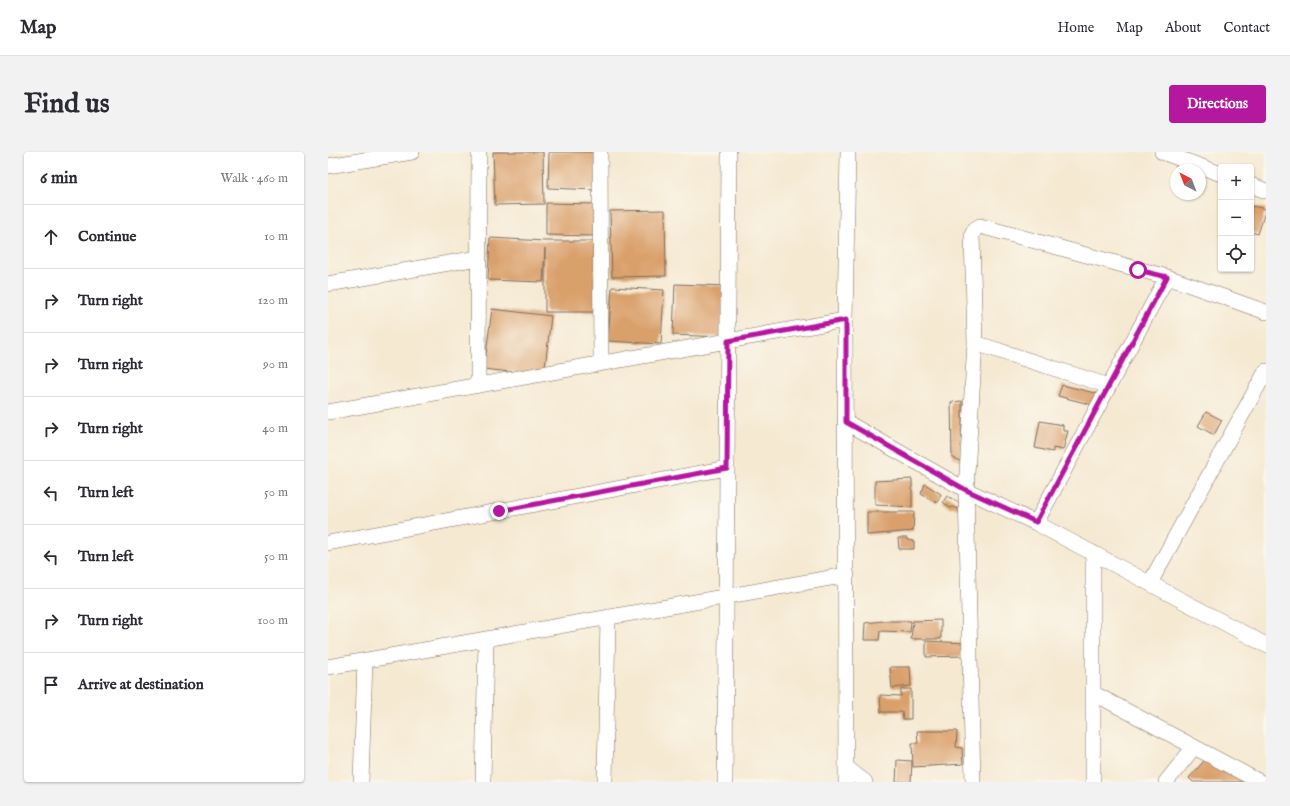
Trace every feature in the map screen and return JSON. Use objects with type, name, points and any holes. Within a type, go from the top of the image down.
[{"type":"street","points":[[328,166],[366,156],[412,152]]},
{"type":"street","points":[[478,385],[479,152]]},
{"type":"street","points":[[600,152],[600,363]]},
{"type":"street","points":[[724,782],[729,152]]},
{"type":"street","points":[[848,152],[846,320],[846,775],[865,782]]},
{"type":"street","points":[[1162,152],[1218,173]]},
{"type":"street","points":[[1254,186],[1266,191]]},
{"type":"street","points":[[973,782],[966,490],[975,343],[972,235],[980,226],[1167,277],[1266,312]]},
{"type":"street","points":[[328,284],[478,258]]},
{"type":"street","points":[[1036,522],[1167,277]]},
{"type":"street","points":[[328,412],[846,320]]},
{"type":"street","points":[[975,343],[1109,386]]},
{"type":"street","points":[[1150,583],[1266,371]]},
{"type":"street","points":[[846,422],[966,490],[1036,522],[1150,583],[1264,640]]},
{"type":"street","points":[[328,543],[727,468]]},
{"type":"street","points":[[1093,553],[1093,782]]},
{"type":"street","points":[[328,667],[847,575]]},
{"type":"street","points":[[605,782],[608,617]]},
{"type":"street","points":[[483,782],[486,639]]},
{"type":"street","points":[[361,782],[365,660]]},
{"type":"street","points":[[1093,693],[1260,782]]},
{"type":"street","points":[[1166,782],[1194,747]]},
{"type":"building","points":[[493,152],[543,152],[544,204],[495,205]]},
{"type":"building","points":[[549,152],[598,152],[597,190],[548,188]]},
{"type":"building","points":[[546,203],[596,204],[595,236],[546,235]]},
{"type":"building","points":[[1254,206],[1266,209],[1258,234],[1254,233]]},
{"type":"building","points":[[665,210],[666,276],[612,277],[610,211]]},
{"type":"building","points":[[490,238],[545,241],[599,241],[599,312],[545,312],[545,248],[543,282],[488,280]]},
{"type":"building","points":[[675,284],[727,286],[725,337],[673,335]]},
{"type":"building","points":[[612,287],[664,290],[661,344],[608,341]]},
{"type":"building","points":[[492,309],[551,316],[544,376],[484,369]]},
{"type":"building","points":[[1062,385],[1099,394],[1093,405],[1058,396]]},
{"type":"building","points":[[962,401],[962,462],[952,457],[951,402]]},
{"type":"building","points":[[1206,412],[1222,420],[1214,435],[1198,426]]},
{"type":"building","points":[[1040,421],[1063,425],[1063,431],[1068,431],[1063,450],[1053,448],[1053,452],[1035,448]]},
{"type":"building","points":[[912,479],[912,507],[875,505],[875,481]]},
{"type":"building","points":[[925,484],[941,494],[937,503],[921,494]]},
{"type":"building","points":[[947,496],[961,504],[958,509],[954,507],[950,508],[943,502]]},
{"type":"building","points":[[867,512],[914,512],[913,531],[867,535]]},
{"type":"building","points":[[898,538],[907,538],[907,540],[914,541],[914,549],[899,549]]},
{"type":"building","points":[[941,620],[941,639],[911,639],[913,621]]},
{"type":"building","points":[[911,621],[910,632],[880,631],[879,640],[864,640],[865,623]]},
{"type":"building","points":[[926,641],[965,643],[964,656],[926,657]]},
{"type":"building","points":[[890,667],[910,667],[911,686],[892,688]]},
{"type":"building","points":[[901,689],[911,689],[911,719],[903,719],[902,712],[881,712],[880,695],[901,696]]},
{"type":"building","points":[[917,731],[957,731],[956,747],[962,748],[963,764],[913,767],[912,743],[918,743]]},
{"type":"building","points":[[897,760],[912,761],[911,782],[896,782]]},
{"type":"building","points":[[1205,760],[1249,782],[1193,782],[1189,778]]},
{"type":"route","points":[[499,511],[727,468],[728,341],[846,320],[846,422],[966,490],[1036,522],[1167,277],[1138,270]]}]
